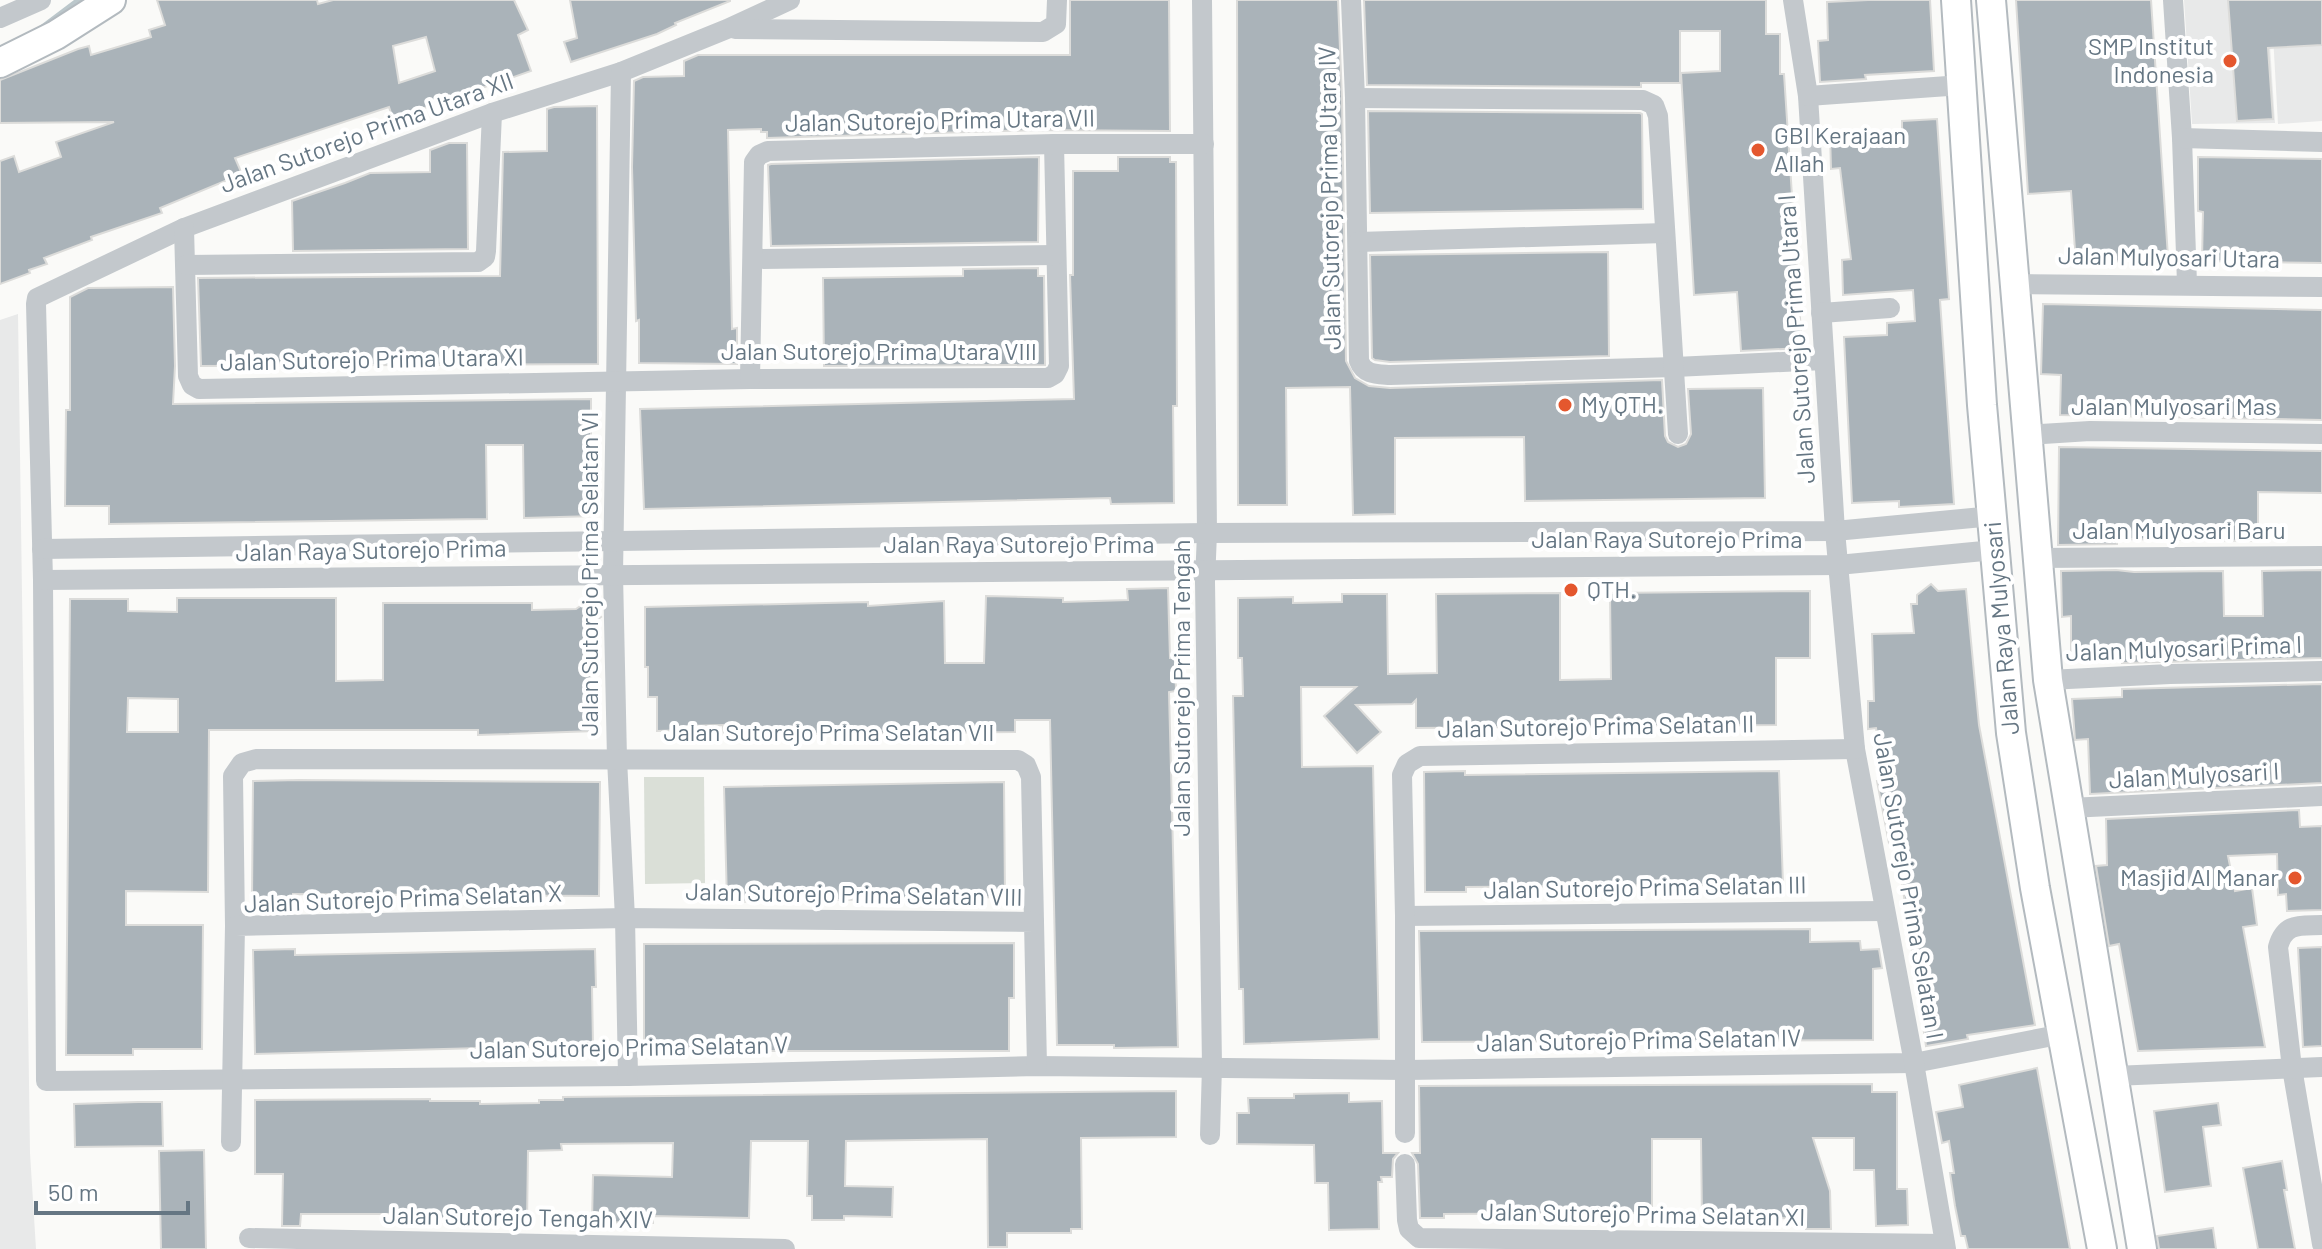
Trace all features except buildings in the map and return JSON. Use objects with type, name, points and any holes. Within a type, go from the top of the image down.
[{"type":"main road","points":[[0,63],[111,0]]},
{"type":"main road","name":"Jalan Raya Mulyosari","points":[[1956,0],[1982,405],[2011,733],[2035,888],[2102,1249]]},
{"type":"main road","name":"Jalan Raya Mulyosari","points":[[1991,0],[2048,680],[2142,1249]]},
{"type":"main road","points":[[2030,854],[2075,845]]},
{"type":"main road","points":[[2035,888],[2080,880]]},
{"type":"street","name":"Jalan Sutorejo Prima Utara XII","points":[[42,549],[36,304],[40,296],[184,228],[492,113],[621,72],[790,0]]},
{"type":"street","name":"Jalan Sutorejo Prima Utara XII","points":[[727,29],[1043,32],[1056,24],[1057,0]]},
{"type":"street","name":"Jalan Sutorejo Prima Tengah","points":[[1202,0],[1212,1066],[1210,1135]]},
{"type":"street","name":"Jalan Sutorejo Prima Utara IV","points":[[1351,0],[1359,361],[1363,369],[1390,375],[1824,360]]},
{"type":"street","name":"Jalan Sutorejo Prima Utara I","points":[[1793,0],[1808,96],[1835,531]]},
{"type":"street","points":[[2173,0],[2187,284]]},
{"type":"street","points":[[0,18],[37,5],[50,35]]},
{"type":"street","name":"Jalan Sutorejo Prima Selatan VI","points":[[621,72],[613,574],[628,1076]]},
{"type":"street","points":[[1808,96],[1962,85]]},
{"type":"street","points":[[1355,98],[1643,100],[1657,109],[1678,434]]},
{"type":"street","points":[[186,265],[478,262],[485,257],[486,251],[492,113]]},
{"type":"street","points":[[2182,138],[2322,142]]},
{"type":"street","name":"Jalan Sutorejo Prima Utara VII","points":[[750,379],[754,162],[764,152],[1054,144],[1204,144]]},
{"type":"street","name":"Jalan Sutorejo Prima Utara VIII","points":[[615,381],[1048,378],[1055,374],[1059,366],[1054,144]]},
{"type":"street","name":"Jalan Sutorejo Prima Utara XI","points":[[184,228],[188,376],[196,388],[615,381]]},
{"type":"street","points":[[1358,242],[1665,233]]},
{"type":"street","points":[[754,259],[1055,255]]},
{"type":"street","name":"Jalan Mulyosari Utara","points":[[2015,284],[2322,287]]},
{"type":"street","points":[[1821,313],[1890,308]]},
{"type":"street","name":"Jalan Mulyosari Mas","points":[[2026,435],[2090,431],[2322,434]]},
{"type":"street","name":"Jalan Raya Sutorejo Prima","points":[[42,549],[1207,533],[1835,531],[1993,516]]},
{"type":"street","name":"Jalan Sutorejo Prima Selatan I","points":[[1835,531],[1855,749],[1945,1246]]},
{"type":"street","points":[[42,549],[43,580]]},
{"type":"street","name":"Jalan Raya Sutorejo Prima","points":[[43,580],[1838,565],[1994,550]]},
{"type":"street","name":"Jalan Mulyosari Baru","points":[[2036,558],[2322,556]]},
{"type":"street","name":"Jalan Sutorejo Prima Selatan V","points":[[43,580],[46,1081],[628,1076],[1037,1066],[1212,1066]]},
{"type":"street","name":"Jalan Mulyosari Prima I","points":[[2048,680],[2322,671]]},
{"type":"street","name":"Jalan Sutorejo Prima Selatan II","points":[[1406,1070],[1402,775],[1414,758],[1855,749]]},
{"type":"street","points":[[235,926],[233,776],[238,767],[250,759],[617,759]]},
{"type":"street","name":"Jalan Sutorejo Prima Selatan VII","points":[[617,759],[1018,760],[1026,765],[1031,777],[1034,922]]},
{"type":"street","name":"Jalan Mulyosari I","points":[[2069,808],[2322,796]]},
{"type":"street","name":"Jalan Sutorejo Prima Selatan III","points":[[1405,916],[1884,911]]},
{"type":"street","name":"Jalan Sutorejo Prima Selatan VIII","points":[[625,918],[1034,922],[1037,1066]]},
{"type":"street","name":"Jalan Sutorejo Prima Selatan X","points":[[231,1142],[235,926],[625,918]]},
{"type":"street","points":[[2322,925],[2291,927],[2284,931],[2278,955],[2292,1068],[2322,1244]]},
{"type":"street","name":"Jalan Sutorejo Prima Selatan IV","points":[[1212,1066],[1406,1070],[1914,1063],[2063,1034]]},
{"type":"street","points":[[2114,1076],[2322,1067]]},
{"type":"street","points":[[1405,1133],[1406,1070]]},
{"type":"street","name":"Jalan Sutorejo Prima Selatan XI","points":[[1405,1164],[1407,1220],[1409,1229],[1419,1238],[1945,1246]]},
{"type":"street","name":"Jalan Sutorejo Tengah XIV","points":[[249,1238],[785,1249]]},
{"type":"shaded area","name":"SMP Institut Indonesia","points":[[2184,0],[2267,0],[2275,123],[2192,124]]},
{"type":"shaded area","points":[[2271,0],[2322,0],[2322,121],[2278,124]]},
{"type":"shaded area","points":[[18,314],[30,1153],[36,1249],[0,1249],[0,320]]},
{"type":"shaded area","points":[[644,777],[704,777],[705,883],[645,884]]},
{"type":"waterway","points":[[42,28],[79,0]]},
{"type":"place","name":"SMP Institut Indonesia","points":[[2230,61]]},
{"type":"place","name":"GBI Kerajaan Allah","points":[[1758,150]]},
{"type":"place","name":"My QTH.","points":[[1565,405]]},
{"type":"place","name":"QTH.","points":[[1571,590]]},
{"type":"place","name":"Masjid Al Manar","points":[[2295,878]]}]
